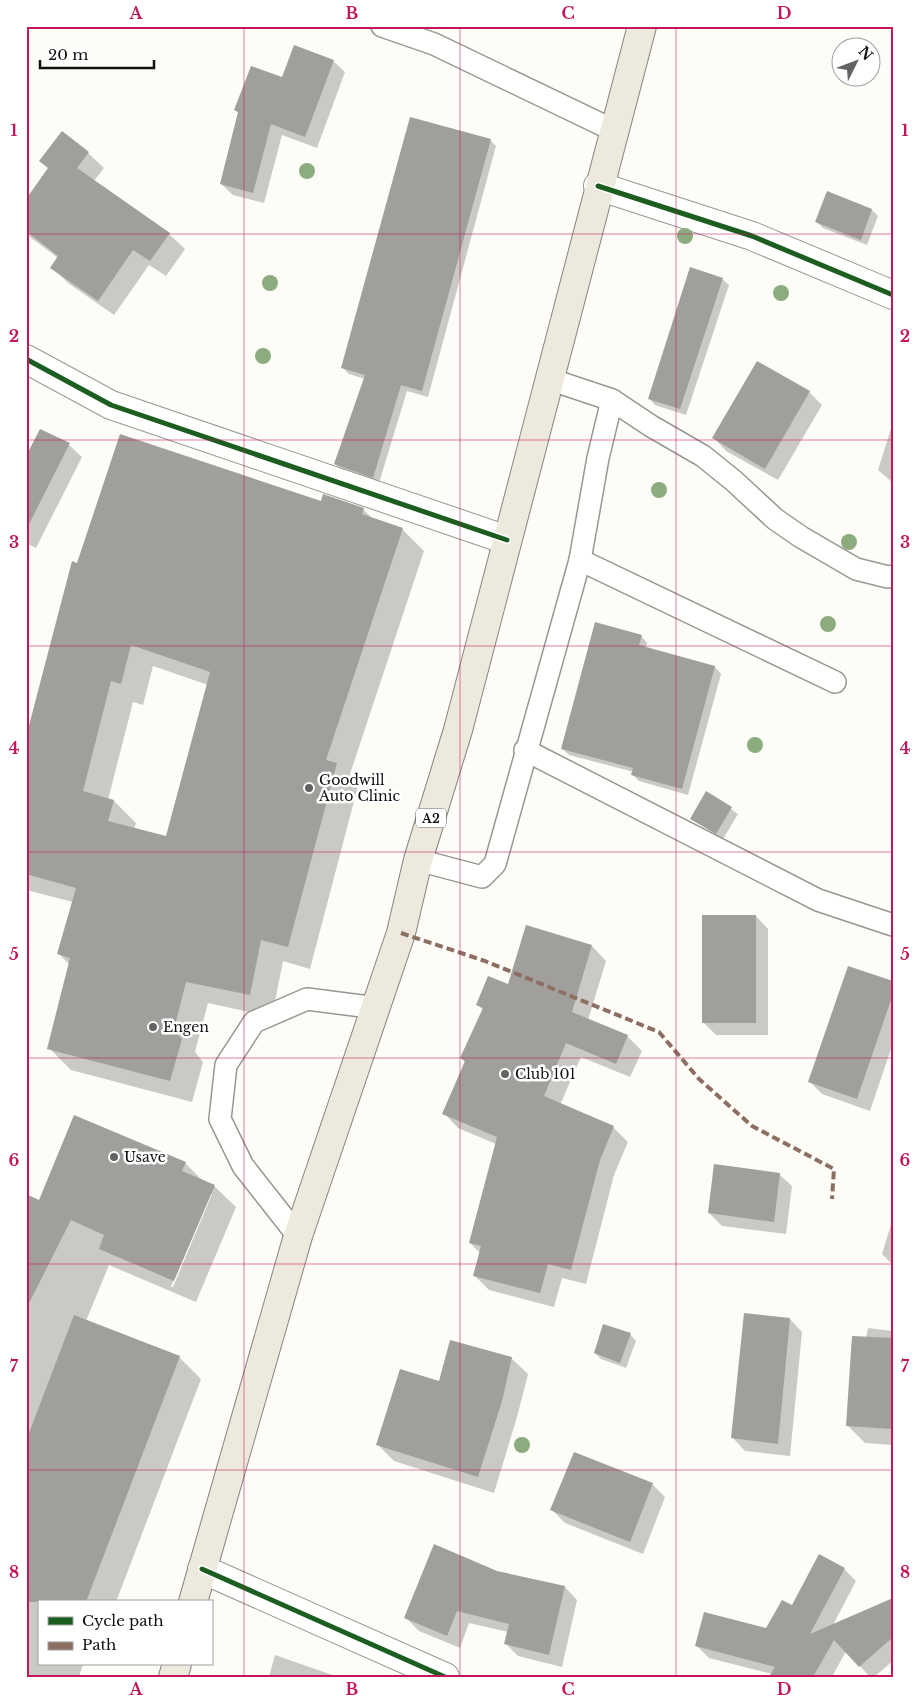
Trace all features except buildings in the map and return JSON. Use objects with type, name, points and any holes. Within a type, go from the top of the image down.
[{"type":"main road","name":"A2","points":[[194,1600],[298,1236],[378,1008],[401,933],[418,860],[458,730],[598,186],[642,26]]},
{"type":"street","points":[[598,186],[752,236],[893,295]]},
{"type":"street","points":[[26,359],[111,405],[507,540]]},
{"type":"street","points":[[202,1569],[445,1677]]},
{"type":"lane","points":[[382,26],[434,44],[614,130]]},
{"type":"lane","points":[[549,379],[612,400],[651,426],[703,456],[734,481],[775,519],[801,537],[856,569],[888,577],[893,576]]},
{"type":"lane","points":[[418,860],[482,877],[494,864],[580,560],[598,458],[612,400]]},
{"type":"lane","points":[[580,560],[834,682]]},
{"type":"lane","points":[[525,750],[818,900],[893,925]]},
{"type":"lane","points":[[298,1236],[243,1166],[220,1119],[226,1065],[254,1022],[307,999],[378,1008]]},
{"type":"marked path","points":[[401,933],[485,961],[659,1032],[699,1079],[752,1126],[834,1169],[832,1199]]},
{"type":"cycle path","points":[[598,186],[752,236],[893,295]]},
{"type":"cycle path","points":[[26,359],[111,405],[507,540]]},
{"type":"cycle path","points":[[202,1569],[445,1677]]},
{"type":"place","name":"Goodwill Auto Clinic","points":[[309,788]]},
{"type":"place","name":"Engen","points":[[153,1027]]},
{"type":"place","name":"Club 101","points":[[505,1074]]},
{"type":"place","name":"Usave","points":[[114,1157]]}]
